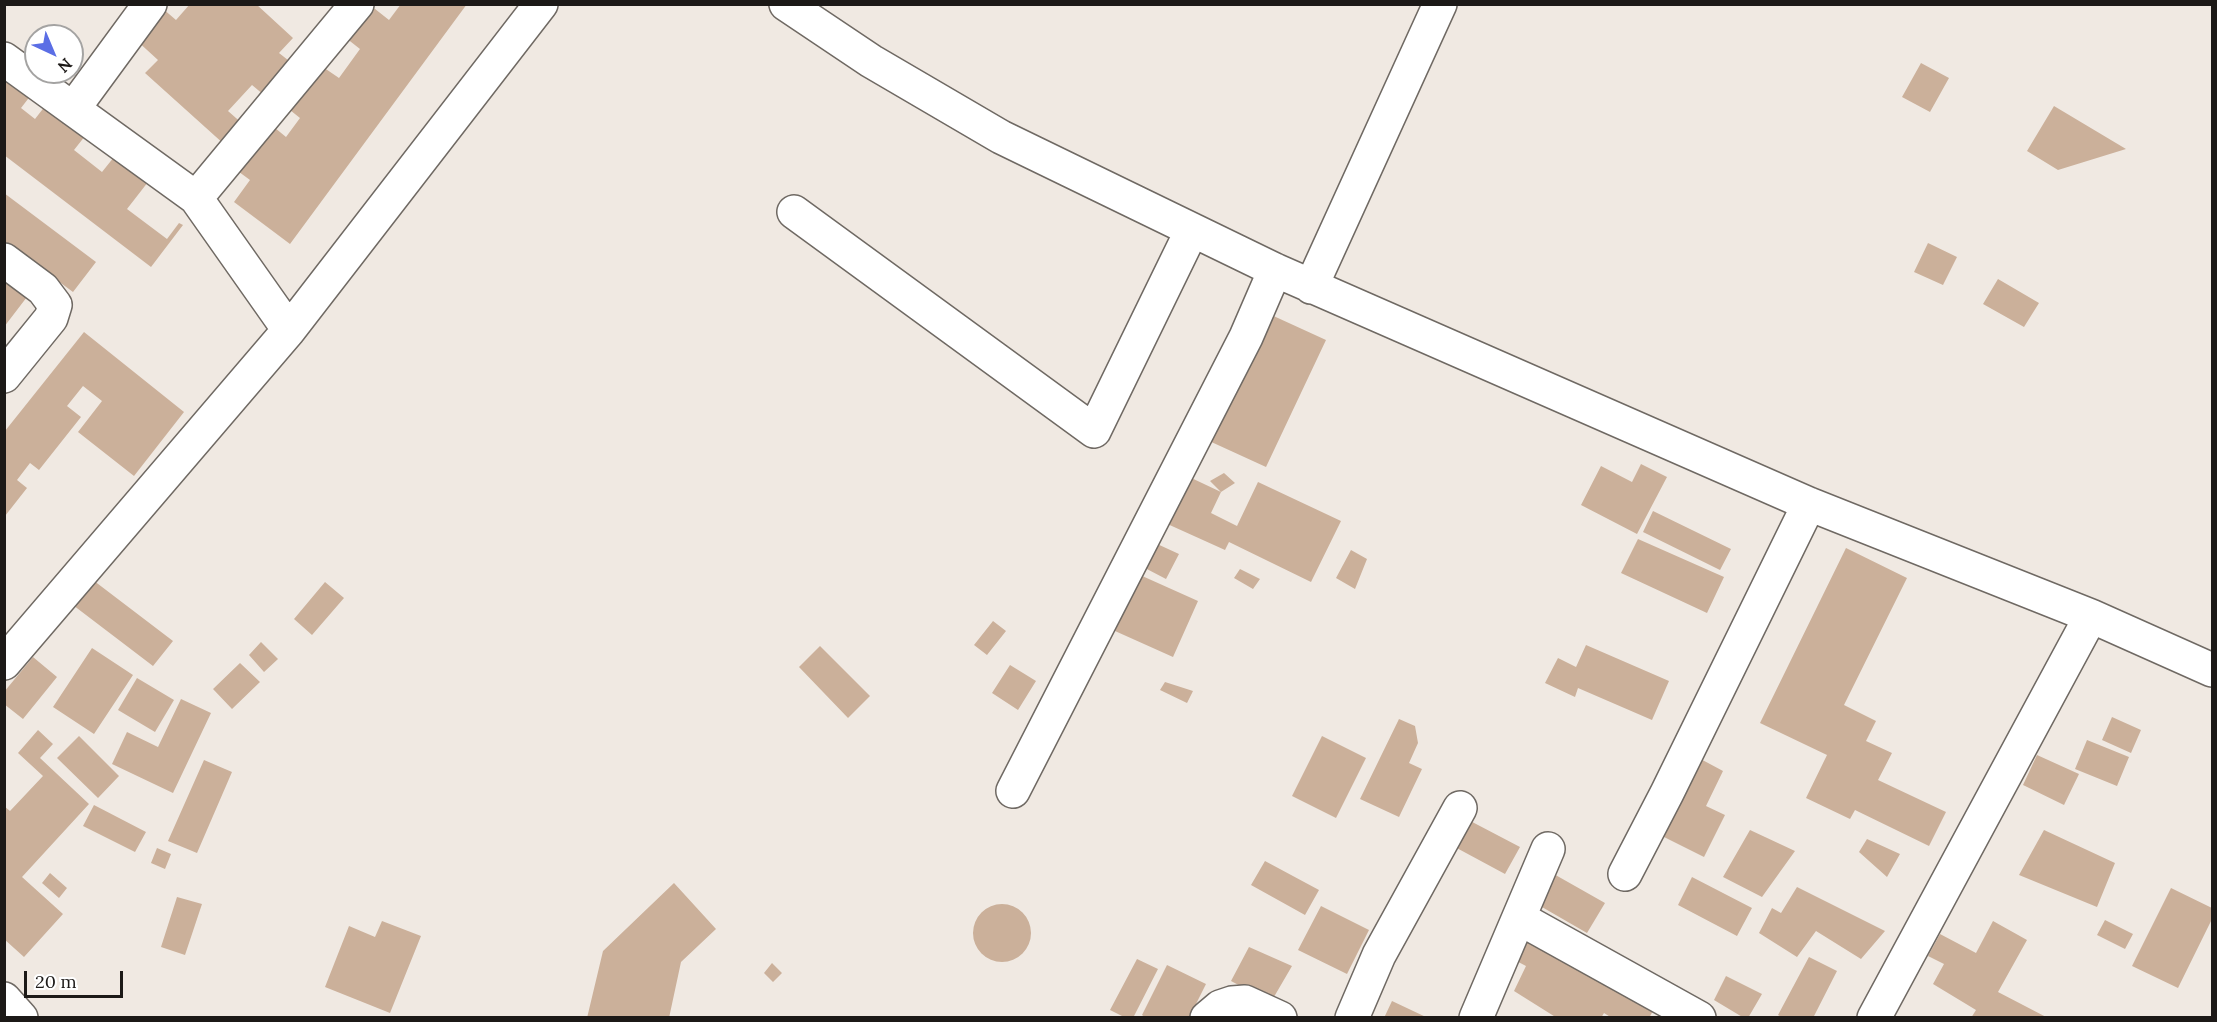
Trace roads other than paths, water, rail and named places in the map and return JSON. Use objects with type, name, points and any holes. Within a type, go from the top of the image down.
[{"type":"street","points":[[73,109],[150,4]]},
{"type":"street","points":[[196,198],[357,4]]},
{"type":"street","points":[[4,663],[289,330],[541,4]]},
{"type":"street","points":[[786,4],[871,61],[1000,137],[1275,270],[1809,504],[2091,616],[2212,670]]},
{"type":"street","points":[[1311,286],[1440,4]]},
{"type":"street","points":[[4,59],[196,198],[289,330]]},
{"type":"street","points":[[794,212],[1094,431],[1192,230]]},
{"type":"street","points":[[4,260],[43,289],[55,305],[51,318],[4,376]]},
{"type":"street","points":[[1013,791],[1246,337],[1275,270]]},
{"type":"street","points":[[1625,874],[1809,504]]},
{"type":"street","points":[[1874,1017],[2091,616]]},
{"type":"street","points":[[1352,1017],[1379,955],[1460,808]]},
{"type":"street","points":[[1476,1017],[1548,849]]},
{"type":"street","points":[[1519,918],[1699,1017]]},
{"type":"street","points":[[4,999],[21,1017]]},
{"type":"street","points":[[1207,1017],[1220,1007],[1232,1002],[1245,1002],[1280,1017]]}]
